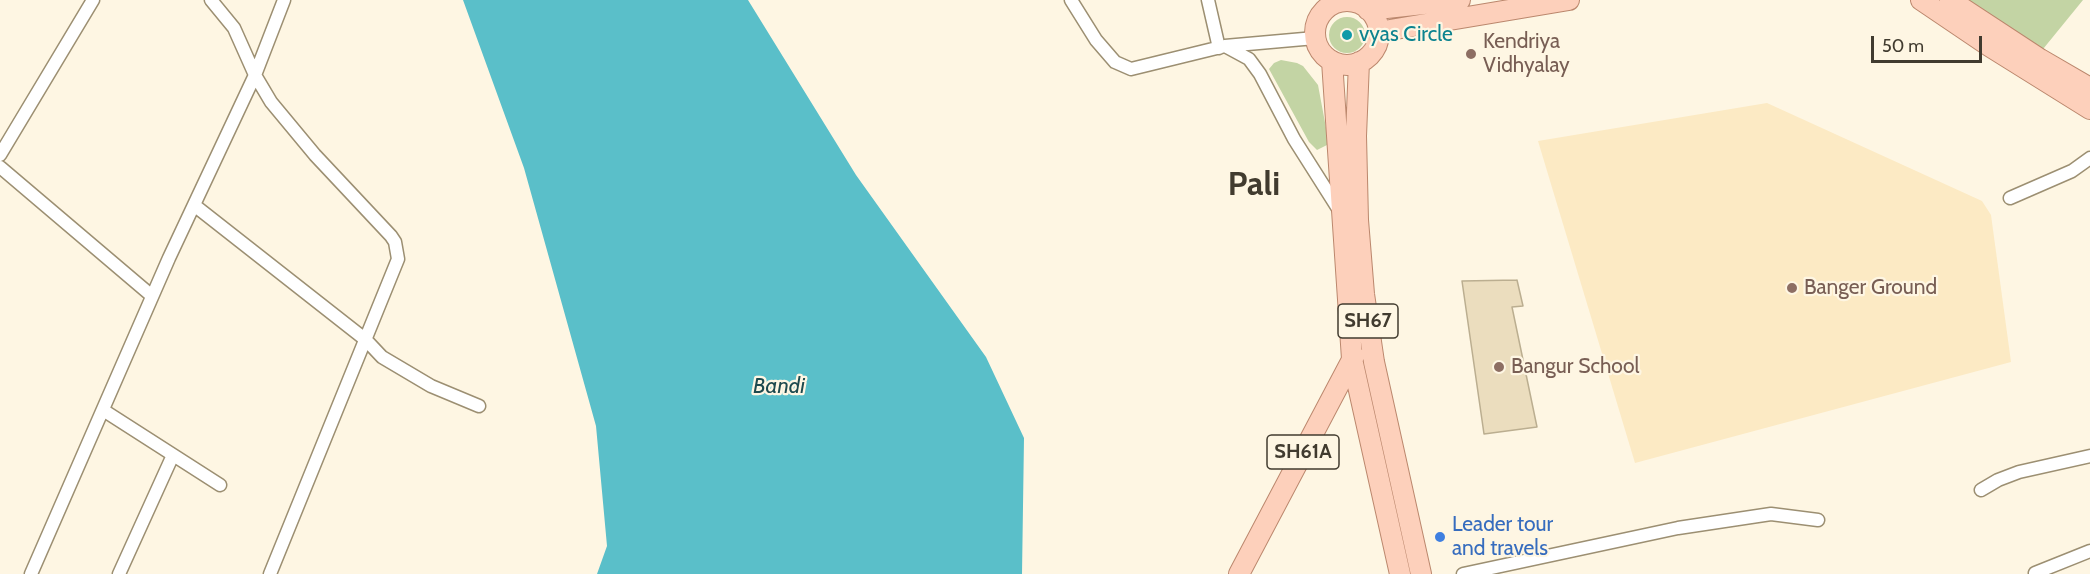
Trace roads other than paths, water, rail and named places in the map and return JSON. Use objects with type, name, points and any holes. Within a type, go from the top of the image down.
[{"type":"main road","points":[[1368,10],[1569,0]]},
{"type":"main road","points":[[1921,0],[2026,70],[2090,109]]},
{"type":"main road","points":[[1950,0],[2040,59],[2090,88]]},
{"type":"main road","points":[[1344,1],[1353,2],[1368,10],[1374,16],[1378,32],[1373,50],[1359,62],[1341,64],[1324,55],[1315,38],[1317,21],[1322,13],[1328,7],[1344,1]]},
{"type":"main road","points":[[1378,32],[1461,4]]},
{"type":"main road","name":"SH67","points":[[1332,61],[1352,359],[1400,574]]},
{"type":"main road","name":"SH67","points":[[1359,62],[1356,136],[1358,219],[1364,294],[1369,333],[1421,574]]},
{"type":"main road","name":"SH61A","points":[[1239,574],[1352,359],[1369,333]]},
{"type":"street","points":[[0,155],[93,0]]},
{"type":"street","points":[[211,0],[234,28],[255,75],[271,102],[315,155],[395,242],[398,259],[270,574]]},
{"type":"street","points":[[31,574],[152,296],[255,75],[284,0]]},
{"type":"street","points":[[1071,0],[1096,40],[1115,62],[1131,69],[1222,47],[1315,38]]},
{"type":"street","points":[[1208,0],[1222,47],[1249,59],[1260,74],[1294,139],[1341,214]]},
{"type":"street","points":[[2010,198],[2072,171],[2090,158]]},
{"type":"street","points":[[0,167],[152,296]]},
{"type":"street","points":[[194,205],[366,340],[382,357],[431,386],[478,406]]},
{"type":"street","points":[[103,410],[220,485]]},
{"type":"street","points":[[119,574],[173,455]]},
{"type":"street","points":[[1982,490],[1998,480],[2019,472],[2090,456]]},
{"type":"street","points":[[1463,574],[1678,528],[1771,514],[1818,520]]},
{"type":"street","points":[[2035,573],[2090,551]]},
{"type":"water","name":"Bandi","points":[[463,0],[748,0],[856,175],[986,357],[1024,438],[1022,574],[597,574],[607,546],[596,426],[524,168]]},
{"type":"place","name":"vyas Circle","points":[[1347,35]]},
{"type":"place","name":"Kendriya Vidhyalay","points":[[1471,54]]},
{"type":"place","name":"Banger Ground","points":[[1792,288]]},
{"type":"place","name":"Bangur School","points":[[1499,367]]},
{"type":"place","name":"Leader tour and travels","points":[[1440,537]]},
{"type":"district","name":"Pali","points":[[1254,185]]}]
